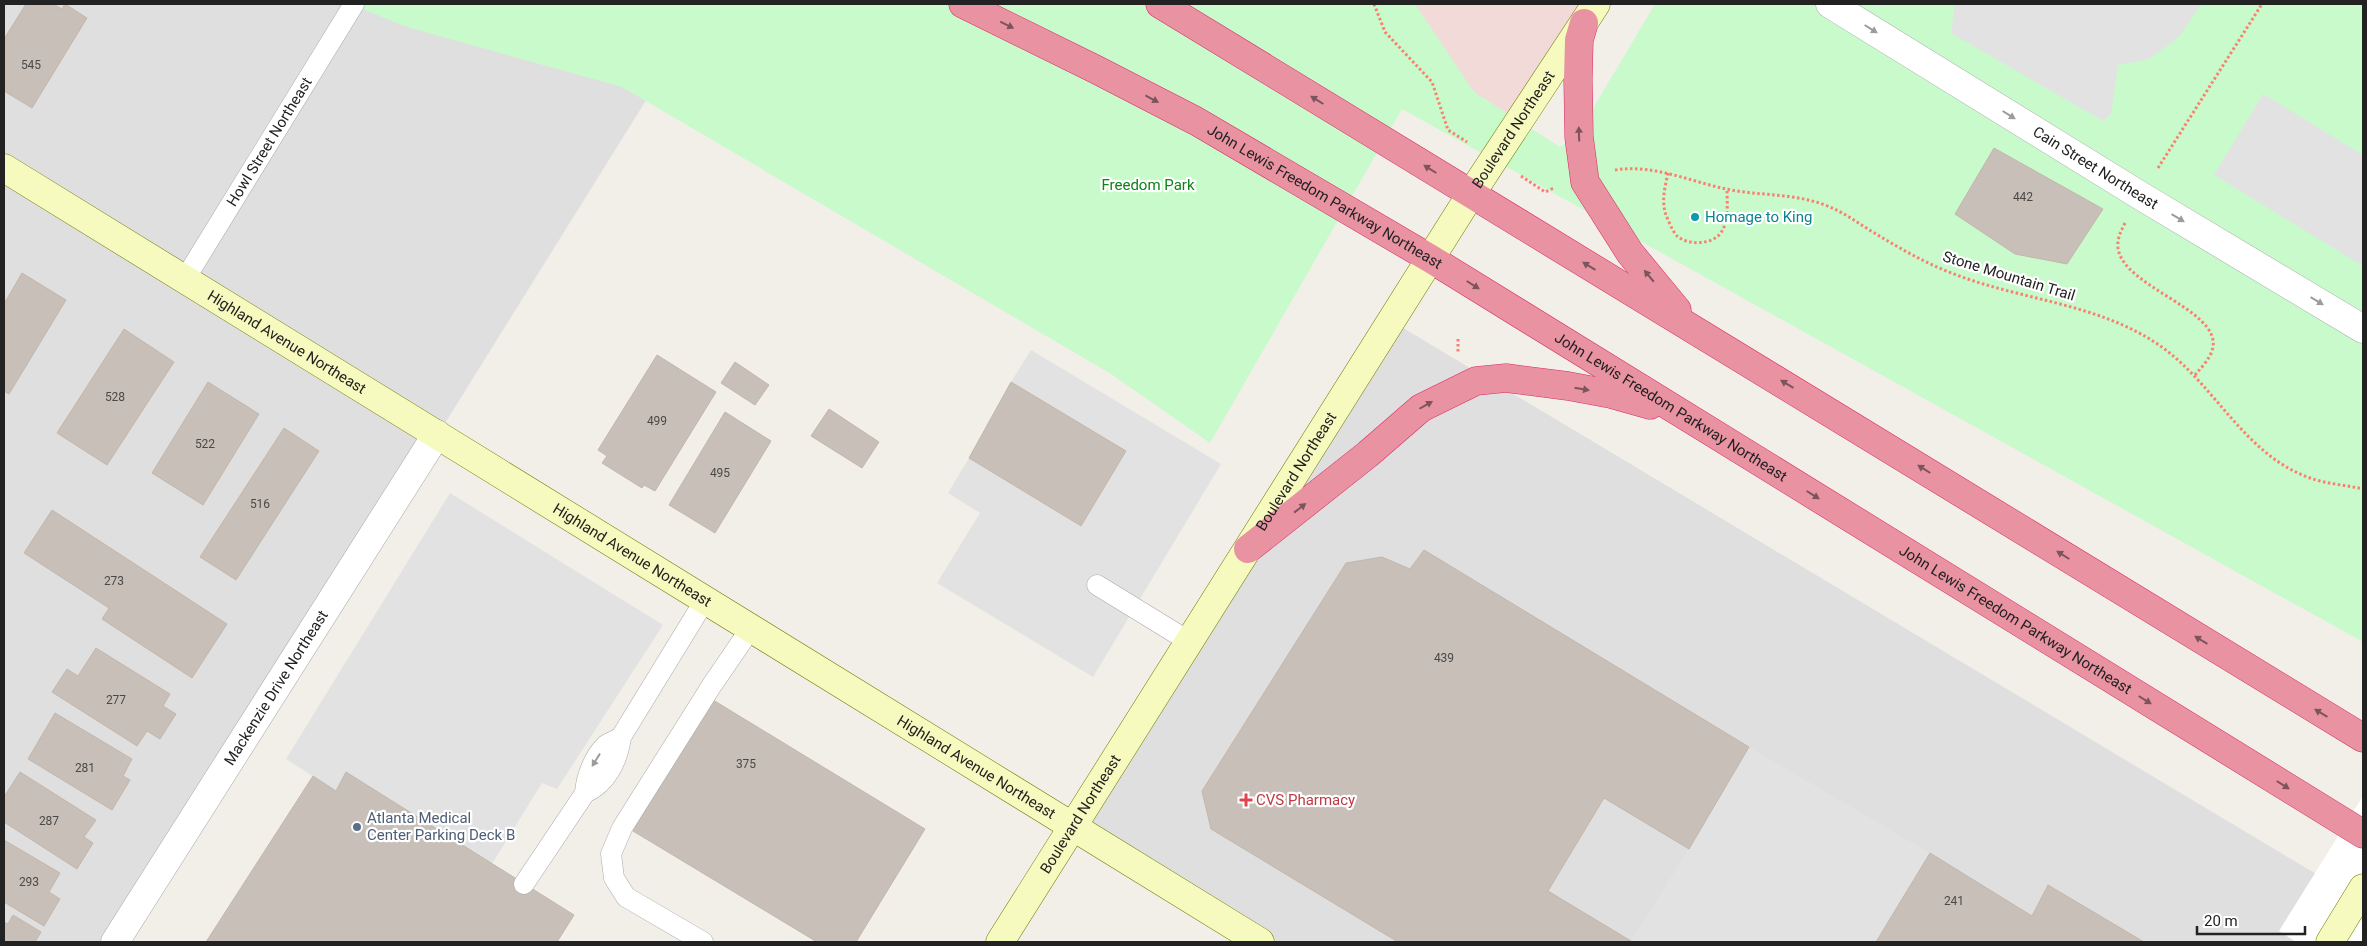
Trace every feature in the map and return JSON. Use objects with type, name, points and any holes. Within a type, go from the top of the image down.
[{"type":"highway","name":"John Lewis Freedom Parkway Northeast","points":[[963,4],[1196,121],[1431,260],[2363,834]]},
{"type":"highway","points":[[1160,4],[2363,738]]},
{"type":"highway","points":[[1590,14],[1579,40],[1579,137],[1585,182],[1630,253],[1691,327]]},
{"type":"highway","points":[[1248,549],[1368,454],[1421,408],[1476,381],[1506,378],[1568,386],[1611,394],[1682,414]]},
{"type":"main road","name":"Boulevard Northeast","points":[[1000,942],[1472,194],[1590,14]]},
{"type":"main road","name":"Highland Avenue Northeast","points":[[4,168],[1260,942]]},
{"type":"main road","points":[[2330,942],[2363,888]]},
{"type":"street","name":"Cain Street Northeast","points":[[1830,4],[2141,196],[2363,329]]},
{"type":"street","name":"Mackenzie Drive Northeast","points":[[115,942],[437,434]]},
{"type":"lane","name":"Howl Street Northeast","points":[[184,279],[354,4]]},
{"type":"lane","points":[[1097,586],[1190,642]]},
{"type":"lane","points":[[524,884],[585,793],[598,787],[618,756],[621,738],[705,600]]},
{"type":"lane","points":[[703,942],[626,897],[614,878],[611,854],[622,828],[712,685],[751,628]]},
{"type":"path","points":[[1374,4],[1385,32],[1432,82],[1448,130]]},
{"type":"path","name":"Stone Mountain Trail","points":[[1607,171],[1634,167],[1668,173],[1727,189],[1796,197],[1825,205],[1846,215],[1913,255],[1955,274],[2087,311],[2128,327],[2158,344],[2179,361],[2216,400],[2235,424],[2270,455],[2310,478],[2363,489]]},
{"type":"path","points":[[1668,173],[1663,196],[1666,215],[1677,236],[1696,244],[1712,240],[1722,232],[1726,218],[1727,189]]},
{"type":"shaded area","points":[[4,4],[706,4],[122,942],[4,942]]},
{"type":"shaded area","points":[[1283,4],[1603,4],[1517,143]]},
{"type":"shaded area","points":[[1955,4],[2201,4],[2179,37],[2149,59],[2118,65],[2111,114],[2103,121],[1951,33]]},
{"type":"shaded area","points":[[2263,94],[2363,155],[2363,266],[2214,175]]},
{"type":"shaded area","points":[[1383,316],[2363,902],[2363,942],[1264,942],[1080,827]]},
{"type":"shaded area","points":[[1031,350],[1221,464],[1093,677],[937,583],[980,513],[948,493],[969,458],[1080,526],[1126,451],[1011,382]]},
{"type":"shaded area","points":[[450,493],[663,625],[557,789],[542,783],[492,864],[346,773],[336,791],[286,759]]},
{"type":"shaded area","points":[[1749,747],[1930,853],[1876,942],[1630,942],[1689,849]]},
{"type":"green space","name":"Freedom Park","points":[[350,4],[1415,4],[1474,92],[1560,147],[1587,129],[1582,127],[1655,4],[2363,4],[2363,642],[1402,109],[1210,443],[1111,374],[622,87],[407,27]]},
{"type":"pier","points":[[2363,796],[2363,942],[2296,942],[2279,931]]},
{"type":"building","points":[[26,4],[53,4],[62,9],[65,4],[87,18],[32,108],[4,91],[4,39]]},
{"type":"building","points":[[1994,148],[2103,209],[2067,264],[2015,254],[1955,214]]},
{"type":"building","points":[[22,273],[66,300],[9,394],[4,391],[4,304]]},
{"type":"building","points":[[124,329],[174,362],[107,465],[57,433]]},
{"type":"building","points":[[657,355],[716,392],[655,491],[644,485],[642,488],[602,463],[607,456],[598,450]]},
{"type":"building","points":[[735,362],[769,385],[755,405],[721,383]]},
{"type":"building","points":[[208,382],[259,414],[203,505],[152,473]]},
{"type":"building","points":[[1011,382],[1126,451],[1081,526],[969,458]]},
{"type":"building","points":[[829,409],[879,442],[862,468],[811,436]]},
{"type":"building","points":[[725,412],[771,441],[715,533],[669,505]]},
{"type":"building","points":[[284,428],[319,451],[236,580],[200,557]]},
{"type":"building","points":[[52,510],[227,624],[192,678],[102,619],[109,608],[24,553]]},
{"type":"building","points":[[1424,550],[1749,747],[1689,849],[1604,798],[1548,891],[1630,942],[1398,942],[1211,829],[1202,791],[1346,563],[1382,557],[1410,569]]},
{"type":"building","points":[[96,648],[170,694],[163,706],[176,714],[160,739],[147,731],[137,746],[52,692],[67,669],[78,676]]},
{"type":"building","points":[[713,700],[925,829],[856,942],[817,942],[633,831]]},
{"type":"building","points":[[55,713],[132,759],[123,776],[130,780],[112,810],[28,759]]},
{"type":"building","points":[[20,772],[96,820],[84,837],[93,843],[77,869],[4,822],[4,797]]},
{"type":"building","name":"Atlanta Medical Center Parking Deck B","points":[[346,772],[574,915],[557,942],[206,942],[313,776],[336,791]]},
{"type":"building","points":[[4,840],[60,873],[49,892],[60,899],[44,926],[4,902]]},
{"type":"building","points":[[1930,853],[2032,916],[2048,885],[2144,942],[1876,942]]},
{"type":"building","points":[[13,915],[41,932],[35,942],[4,942],[4,922],[8,924]]},
{"type":"place","name":"Homage to King","points":[[1695,217]]},
{"type":"place","name":"CVS Pharmacy","points":[[1246,800]]},
{"type":"place","name":"Atlanta Medical Center Parking Deck B","points":[[357,827]]}]
